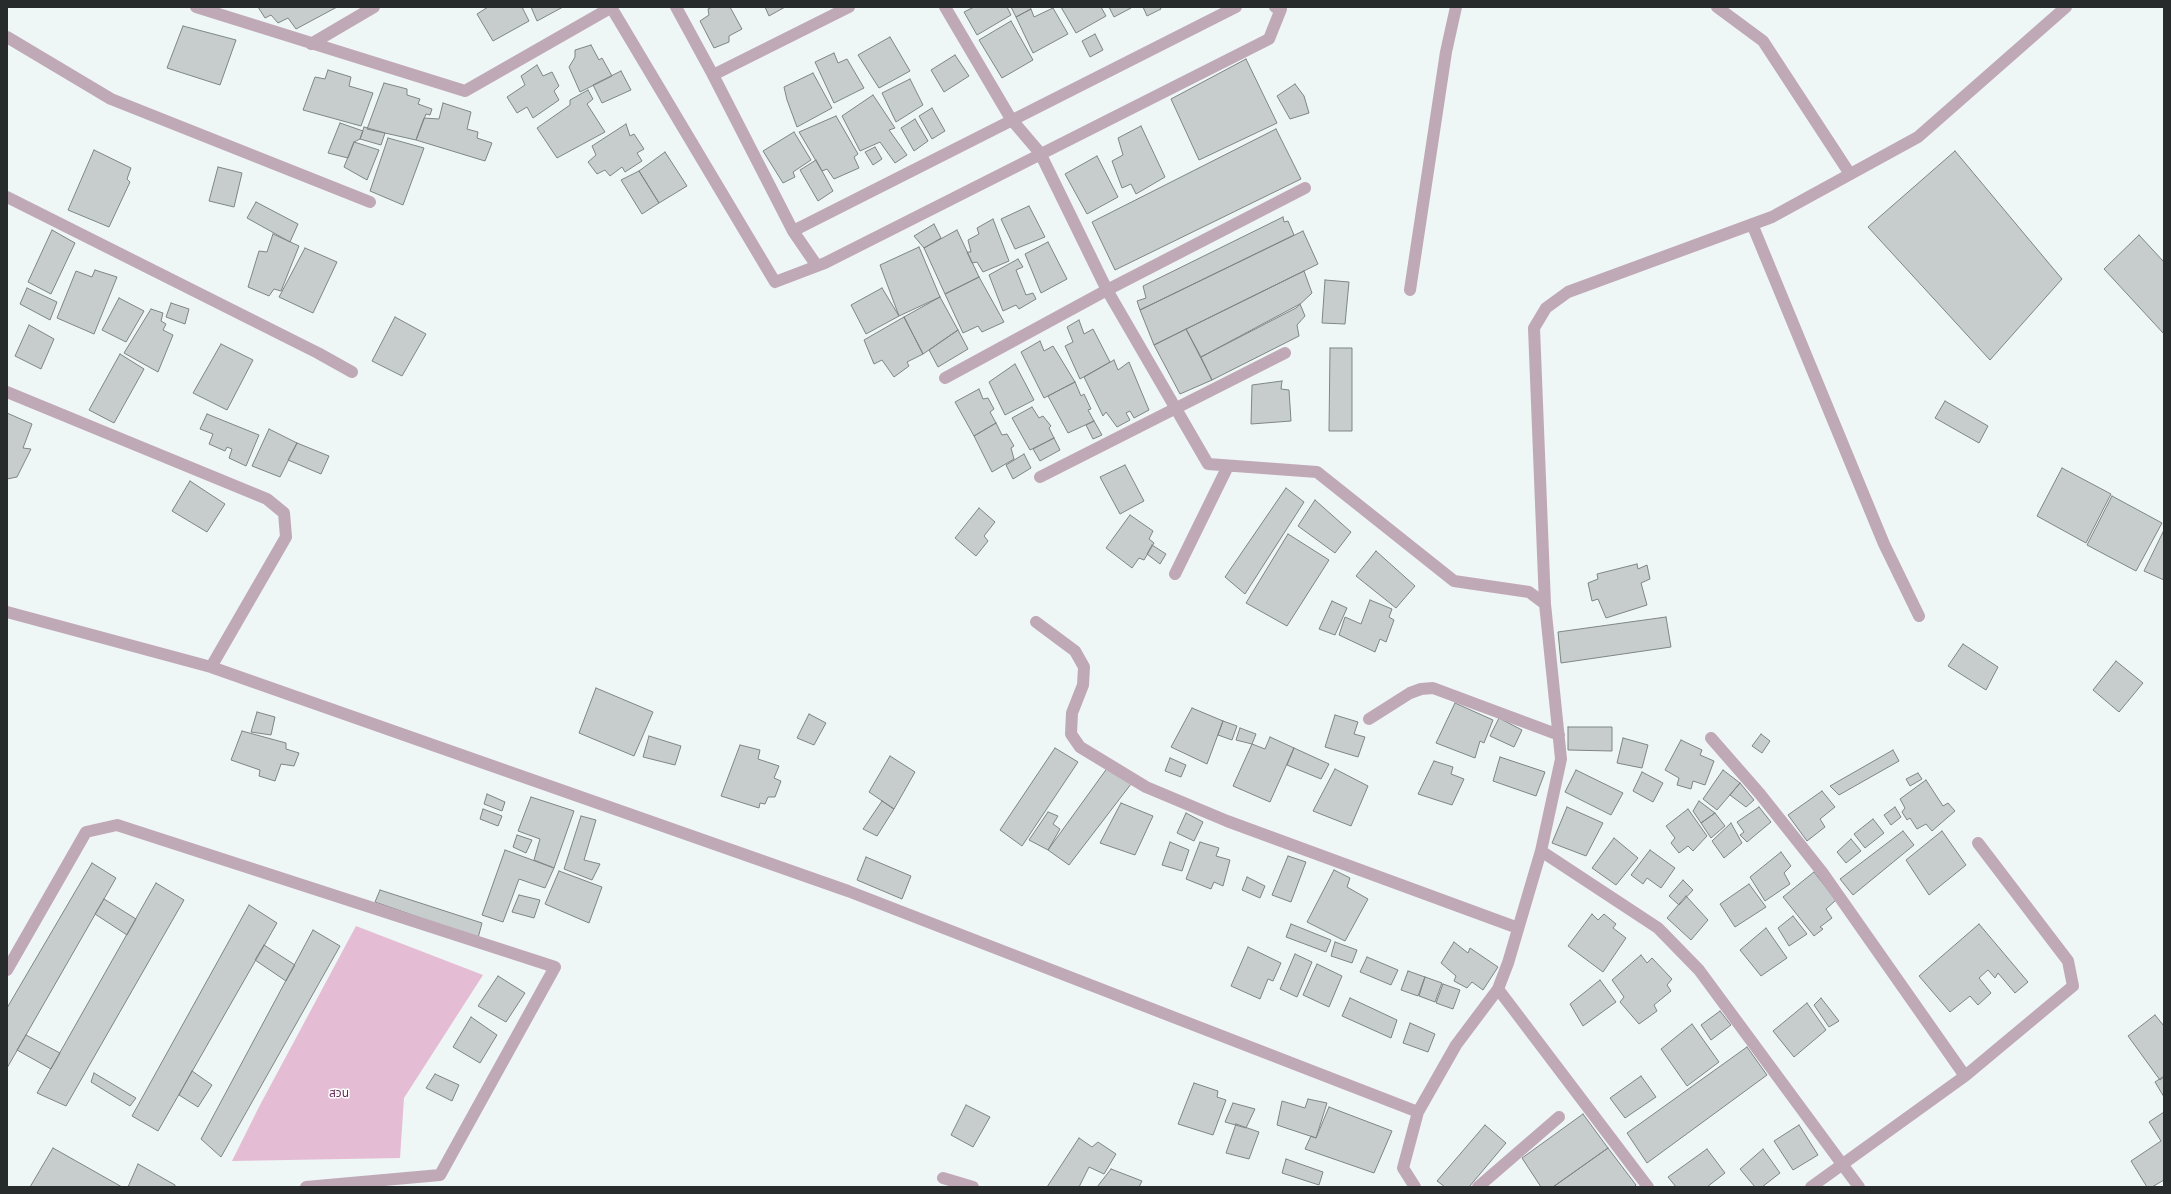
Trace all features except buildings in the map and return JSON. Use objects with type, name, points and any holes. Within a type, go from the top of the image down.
[{"type":"street","points":[[196,7],[464,91],[612,7],[775,282],[816,266],[1269,39],[1280,8]]},
{"type":"street","points":[[311,44],[374,7]]},
{"type":"street","points":[[676,7],[713,75],[793,231],[816,266]]},
{"type":"street","points":[[713,75],[849,7]]},
{"type":"street","points":[[945,7],[1011,120],[1040,153],[1107,290],[1208,464],[1318,472],[1454,581],[1529,592],[1545,604]]},
{"type":"street","points":[[793,231],[1236,7]]},
{"type":"street","points":[[1410,290],[1446,52],[1456,7]]},
{"type":"street","points":[[1717,7],[1763,41],[1850,174]]},
{"type":"street","points":[[1415,1187],[1403,1168],[1418,1112],[1456,1045],[1498,988],[1508,963],[1541,851],[1561,759],[1545,604],[1534,328],[1546,308],[1568,292],[1772,217],[1918,137],[2066,7]]},
{"type":"street","points":[[7,38],[111,99],[370,202]]},
{"type":"street","points":[[945,378],[1107,290],[1305,188]]},
{"type":"street","points":[[7,197],[318,353],[352,372]]},
{"type":"street","points":[[1752,224],[1884,544],[1919,616]]},
{"type":"street","points":[[1040,477],[1285,353]]},
{"type":"street","points":[[7,392],[267,499],[284,514],[286,537],[211,667]]},
{"type":"street","points":[[1175,574],[1228,466]]},
{"type":"street","points":[[7,612],[211,667],[848,891],[1418,1112]]},
{"type":"street","points":[[1036,622],[1075,651],[1084,667],[1083,686],[1072,713],[1071,734],[1080,747],[1146,787],[1227,821],[1518,928]]},
{"type":"street","points":[[1369,719],[1410,693],[1421,689],[1433,688],[1559,735]]},
{"type":"street","points":[[1711,738],[1760,794],[1822,872],[1965,1076]]},
{"type":"street","points":[[7,970],[86,832],[117,825],[555,967],[440,1175],[306,1187]]},
{"type":"street","points":[[1811,1187],[1965,1076],[2073,986],[2068,961],[1978,843]]},
{"type":"street","points":[[1541,851],[1658,928],[1699,970],[1859,1187]]},
{"type":"street","points":[[1498,988],[1648,1187]]},
{"type":"street","points":[[1478,1187],[1559,1117]]},
{"type":"street","points":[[943,1178],[973,1187]]},
{"type":"green space","name":"สวน","points":[[356,926],[483,975],[404,1098],[400,1158],[232,1161],[260,1105]]}]
